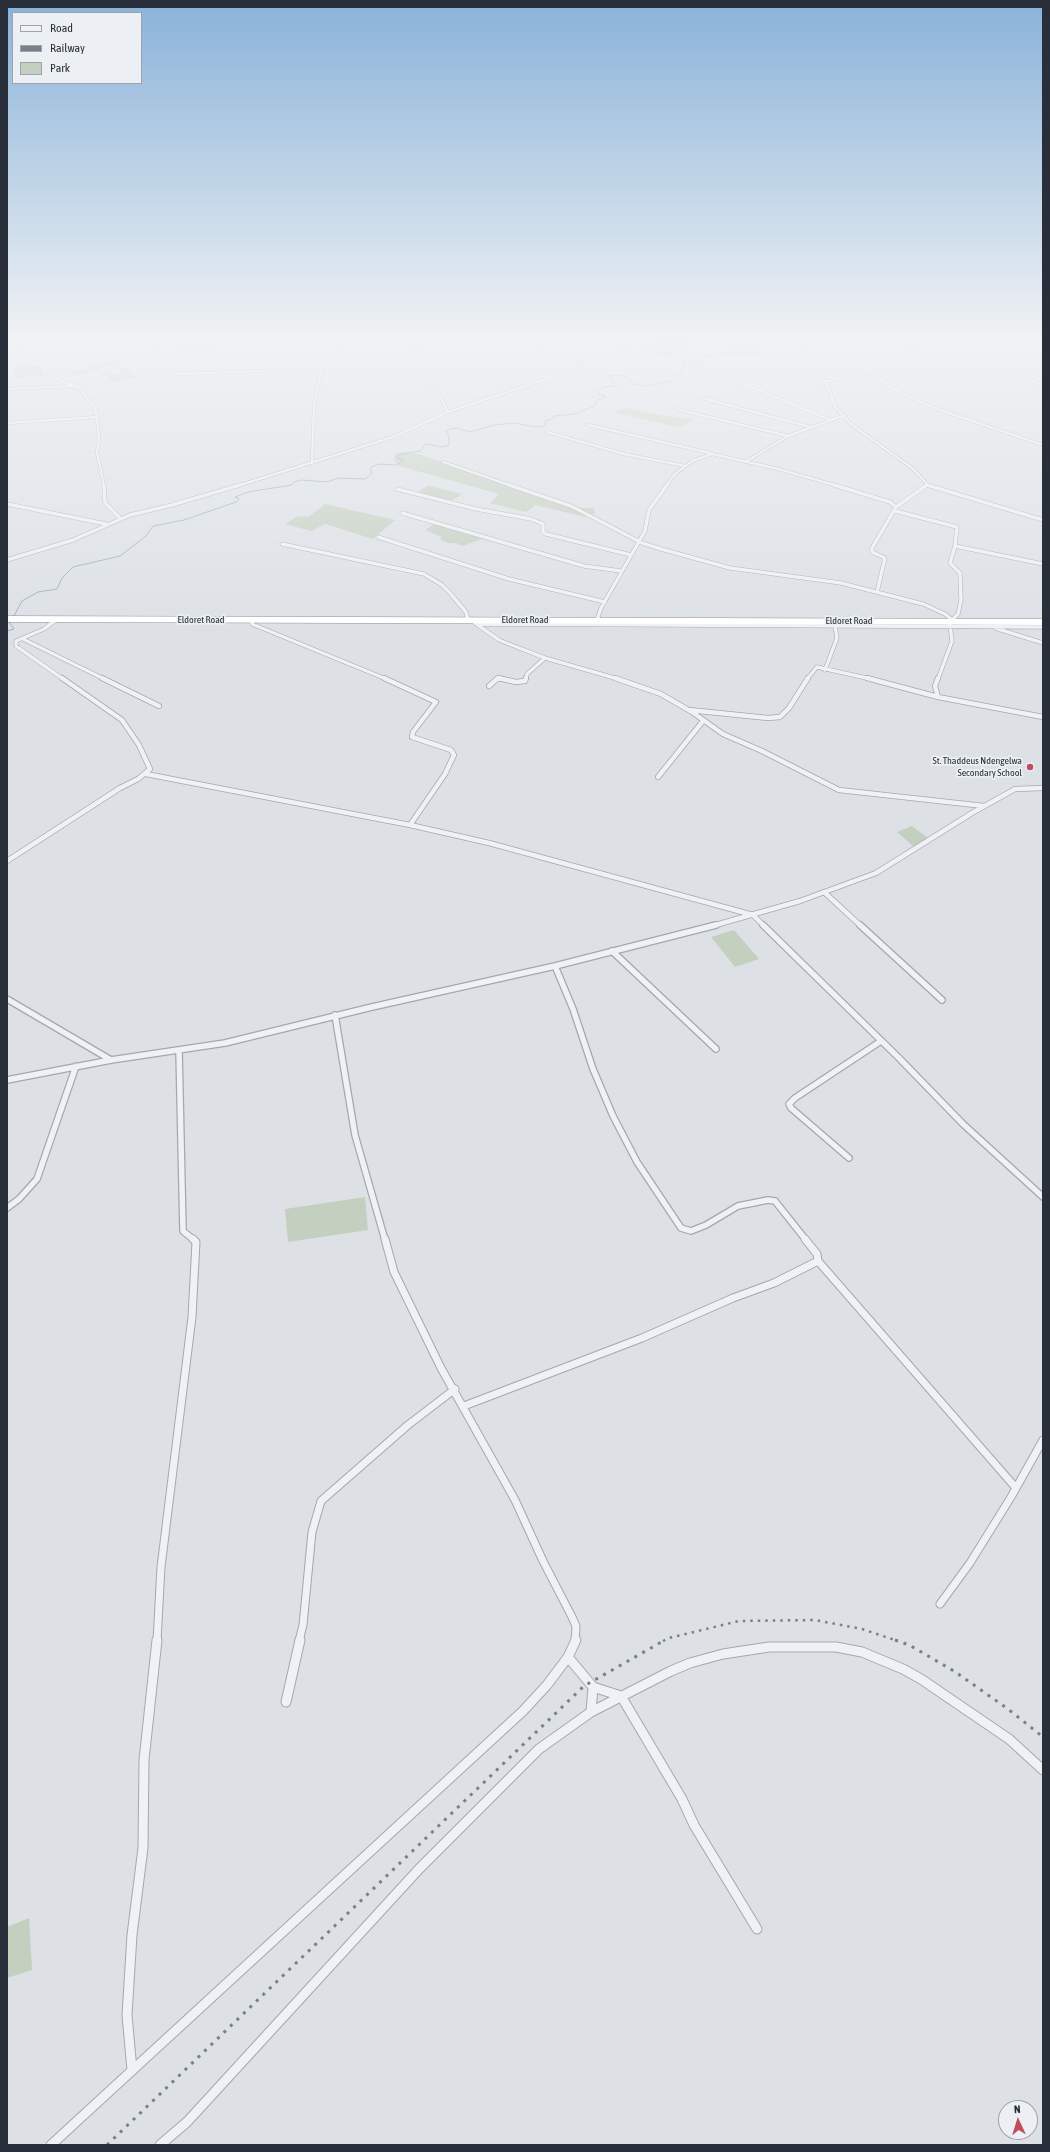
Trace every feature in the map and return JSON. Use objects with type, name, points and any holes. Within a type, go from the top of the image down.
[{"type":"highway","name":"Eldoret Road","points":[[7,619],[1043,622]]},
{"type":"street","points":[[99,434],[97,452],[104,480],[105,503],[121,519]]},
{"type":"street","points":[[312,463],[313,434]]},
{"type":"street","points":[[7,560],[73,540],[106,524],[121,519],[382,442],[399,434]]},
{"type":"street","points":[[555,434],[624,454],[685,466]]},
{"type":"street","points":[[628,434],[747,461],[830,483],[890,502],[895,509],[957,527],[955,546],[950,563],[960,573],[960,600],[958,614],[952,622],[952,641],[950,653],[936,682],[938,697]]},
{"type":"street","points":[[781,434],[788,436]]},
{"type":"street","points":[[747,461],[792,434]]},
{"type":"street","points":[[865,434],[912,468],[927,485],[1043,520]]},
{"type":"street","points":[[1015,434],[1043,445]]},
{"type":"street","points":[[597,620],[605,602],[618,582],[621,571],[645,531],[649,510],[653,503],[670,479],[685,466],[697,458],[712,454]]},
{"type":"street","points":[[443,462],[571,506],[640,541],[661,549],[720,566],[828,580],[877,592],[923,604],[952,622]]},
{"type":"street","points":[[877,592],[883,571],[884,558],[871,550],[883,526],[895,509],[927,485]]},
{"type":"street","points":[[397,489],[480,510],[531,519],[543,524],[543,532],[548,535],[631,555]]},
{"type":"street","points":[[7,504],[106,524]]},
{"type":"street","points":[[402,513],[584,566],[621,571]]},
{"type":"street","points":[[378,537],[509,579],[605,602]]},
{"type":"street","points":[[282,544],[424,574],[442,585],[472,621],[499,640],[545,658],[582,667],[651,691],[687,710],[723,734],[769,754],[839,790],[984,806]]},
{"type":"street","points":[[955,546],[1043,564]]},
{"type":"street","points":[[7,861],[146,774],[150,769],[139,745],[122,720],[16,646],[15,642],[44,629],[57,619]]},
{"type":"street","points":[[252,620],[252,624],[391,681],[436,702],[413,732],[412,737],[451,750],[454,755],[445,774],[410,825]]},
{"type":"street","points":[[472,621],[835,626],[952,622],[991,627],[1043,627]]},
{"type":"street","points":[[825,670],[837,638],[835,626]]},
{"type":"street","points":[[991,627],[1043,643]]},
{"type":"street","points":[[23,639],[159,706]]},
{"type":"street","points":[[489,686],[498,678],[516,682],[525,681],[527,674],[545,658]]},
{"type":"street","points":[[687,710],[768,718],[780,717],[790,708],[813,669],[820,667],[825,670],[889,683],[938,697],[1043,717]]},
{"type":"street","points":[[658,777],[703,721]]},
{"type":"street","points":[[146,774],[410,825],[488,843],[601,872],[753,915],[963,1124],[1043,1197]]},
{"type":"street","points":[[7,1080],[111,1060],[225,1043],[335,1015],[555,966],[753,915],[824,892],[887,868],[984,806],[1014,789],[1043,788]]},
{"type":"street","points":[[824,892],[942,1000]]},
{"type":"street","points":[[612,951],[630,966],[716,1049]]},
{"type":"street","points":[[555,966],[573,1009],[593,1069],[613,1116],[637,1162],[681,1228],[692,1231],[738,1206],[768,1200],[775,1201],[816,1254],[818,1260],[1016,1488]]},
{"type":"street","points":[[7,999],[111,1060]]},
{"type":"street","points":[[51,2145],[342,1880],[522,1710],[542,1690],[568,1657],[577,1632],[572,1617],[542,1561],[515,1500],[464,1406],[441,1368],[394,1272],[355,1135],[335,1015]]},
{"type":"street","points":[[849,1158],[791,1108],[789,1104],[795,1098],[881,1041]]},
{"type":"street","points":[[132,2070],[127,2015],[132,1935],[143,1848],[144,1760],[158,1631],[161,1567],[175,1444],[192,1317],[196,1242],[183,1231],[179,1050]]},
{"type":"street","points":[[7,1208],[19,1199],[37,1179],[76,1066]]},
{"type":"street","points":[[464,1406],[642,1338],[733,1298],[774,1283],[818,1260]]},
{"type":"street","points":[[286,1702],[304,1625],[312,1532],[321,1501],[408,1425],[455,1390]]},
{"type":"street","points":[[940,1604],[970,1563],[1016,1488],[1043,1440]]},
{"type":"street","points":[[160,2145],[187,2122],[419,1869],[496,1790],[539,1749],[566,1728],[591,1712],[621,1696],[690,1664],[723,1654],[769,1647],[836,1647],[862,1652],[903,1668],[921,1679],[1009,1739],[1043,1770]]},
{"type":"street","points":[[568,1657],[593,1687],[621,1696],[678,1792],[694,1825],[757,1929]]},
{"type":"street","points":[[591,1712],[593,1687]]},
{"type":"green space","points":[[403,452],[415,453],[580,508],[594,508],[595,513],[585,517],[535,505],[526,512],[490,503],[499,494],[399,466],[394,460],[395,454]]},
{"type":"green space","points":[[429,485],[462,494],[450,502],[416,493]]},
{"type":"green space","points":[[325,504],[395,520],[373,539],[325,524],[311,531],[285,524],[298,516],[308,517]]},
{"type":"green space","points":[[436,523],[484,538],[463,546],[457,544],[458,543],[448,543],[440,539],[442,537],[425,530]]},
{"type":"green space","points":[[912,826],[928,838],[914,847],[897,832]]},
{"type":"green space","points":[[734,930],[759,959],[735,967],[711,937]]},
{"type":"green space","points":[[365,1197],[368,1230],[288,1242],[285,1209]]},
{"type":"green space","points":[[29,1918],[32,1970],[7,1978],[7,1927]]},
{"type":"waterway","points":[[14,616],[22,601],[38,592],[57,589],[62,578],[73,567],[120,556],[146,536],[153,526],[184,520],[236,502],[239,499],[235,497],[248,492],[292,485],[294,482],[302,480],[327,482],[339,478],[365,479],[372,473],[370,469],[373,466],[380,464],[396,465],[402,462],[403,459],[397,458],[397,455],[420,451],[426,444],[442,447],[449,445],[448,434]]},
{"type":"waterway","points":[[7,631],[14,629],[9,622]]},
{"type":"railway","points":[[665,1640],[739,1621],[815,1620],[862,1629],[895,1640]]},
{"type":"railway","points":[[107,2145],[584,1686],[665,1640]]},
{"type":"railway","points":[[895,1640],[909,1645],[954,1671],[1008,1709],[1043,1737]]},
{"type":"place","name":"St. Thaddeus Ndengelwa Secondary School","points":[[1030,767]]}]
